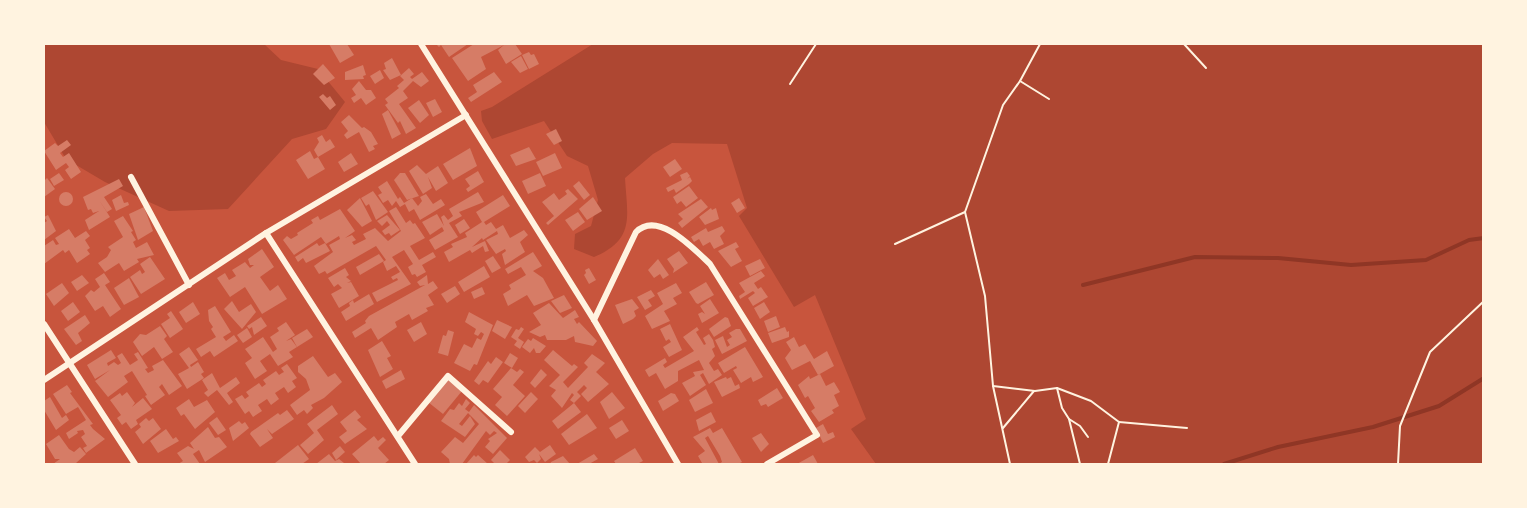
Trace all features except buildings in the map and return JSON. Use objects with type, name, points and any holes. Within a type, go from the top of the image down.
[{"type":"street","points":[[421,44],[594,320],[678,465]]},
{"type":"street","points":[[44,380],[266,233],[466,115]]},
{"type":"street","points":[[131,177],[189,285]]},
{"type":"street","points":[[594,320],[636,232],[643,226],[652,224],[667,229],[710,264],[817,435],[767,465]]},
{"type":"street","points":[[266,233],[415,465]]},
{"type":"street","points":[[44,324],[135,465]]},
{"type":"street","points":[[398,436],[448,376],[511,432]]},
{"type":"path","points":[[790,84],[816,44]]},
{"type":"path","points":[[1010,465],[993,386],[985,296],[965,212],[1003,105],[1020,81],[1040,44]]},
{"type":"path","points":[[1184,44],[1206,68]]},
{"type":"path","points":[[1020,81],[1048,99]]},
{"type":"path","points":[[895,244],[965,212]]},
{"type":"path","points":[[1398,465],[1400,426],[1430,352],[1484,302]]},
{"type":"path","points":[[993,386],[1035,391],[1057,387],[1091,401],[1119,422],[1187,428]]},
{"type":"path","points":[[1057,387],[1062,408],[1069,419],[1080,465]]},
{"type":"path","points":[[1003,428],[1035,391]]},
{"type":"path","points":[[1069,419],[1080,426],[1088,437]]},
{"type":"path","points":[[1108,465],[1119,422]]},
{"type":"shaded area","points":[[44,44],[264,44],[281,60],[318,69],[345,102],[326,129],[292,139],[228,209],[169,211],[105,182],[66,159],[44,122]]},
{"type":"shaded area","points":[[593,44],[1483,44],[1483,464],[876,464],[851,429],[866,419],[815,295],[794,307],[739,216],[747,208],[727,144],[672,143],[653,154],[625,178],[627,215],[623,234],[607,250],[594,257],[574,249],[575,234],[591,226],[598,200],[588,166],[567,156],[544,121],[492,139],[482,121],[481,111],[492,107]]},
{"type":"waterway","points":[[1083,285],[1195,257],[1278,258],[1351,265],[1426,260],[1469,240],[1484,238]]},
{"type":"waterway","points":[[1224,464],[1278,447],[1373,427],[1439,406],[1484,378]]}]
